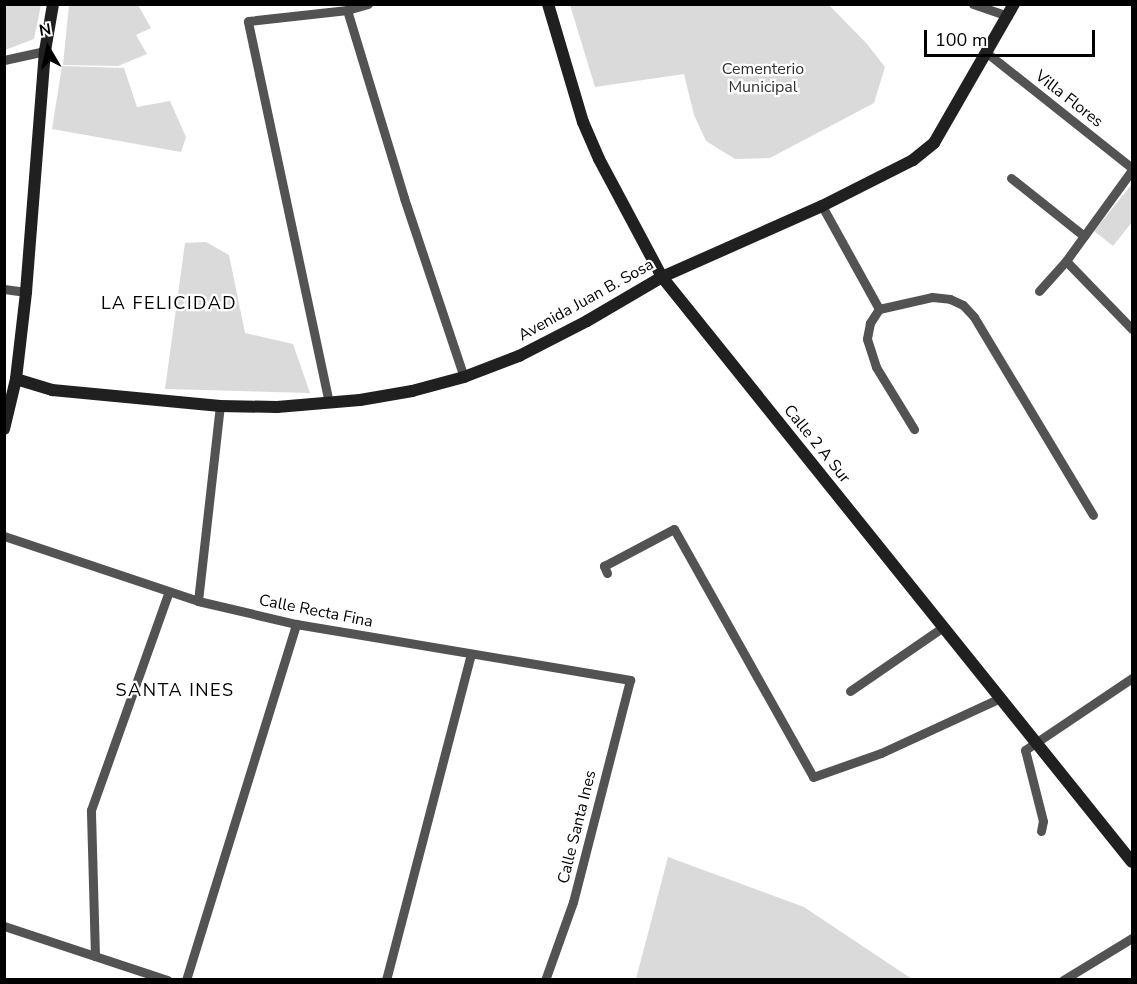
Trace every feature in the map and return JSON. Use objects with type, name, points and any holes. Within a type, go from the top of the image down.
[{"type":"main road","points":[[4,429],[16,379],[26,292],[45,51],[53,4]]},
{"type":"main road","name":"Calle 2 A Sur","points":[[548,4],[583,122],[599,159],[662,277],[1132,862]]},
{"type":"main road","points":[[987,53],[1011,10]]},
{"type":"main road","name":"Avenida Juan B. Sosa","points":[[16,379],[52,390],[220,406],[329,403],[412,390],[464,377],[519,356],[578,326],[662,277],[822,206],[913,160],[934,143],[987,53]]},
{"type":"street","points":[[329,403],[248,21],[347,10],[368,4]]},
{"type":"street","points":[[973,4],[1011,10]]},
{"type":"street","points":[[347,10],[404,198],[464,377]]},
{"type":"street","points":[[4,60],[45,51]]},
{"type":"street","name":"Villa Flores","points":[[987,53],[1132,169]]},
{"type":"street","points":[[1039,291],[1066,261],[1132,169]]},
{"type":"street","points":[[1011,178],[1084,236]]},
{"type":"street","points":[[822,206],[879,309]]},
{"type":"street","points":[[1066,261],[1132,329]]},
{"type":"street","points":[[4,289],[26,292]]},
{"type":"street","points":[[914,429],[876,367],[867,339],[870,323],[879,309],[932,297],[950,299],[963,305],[974,317],[1093,515]]},
{"type":"street","points":[[198,601],[220,406]]},
{"type":"street","points":[[607,573],[604,566],[674,529],[813,777],[881,753],[1000,698]]},
{"type":"street","name":"Calle Recta Fina","points":[[4,536],[198,601],[296,624],[630,680]]},
{"type":"street","points":[[95,956],[91,810],[169,591]]},
{"type":"street","points":[[186,980],[296,624]]},
{"type":"street","points":[[850,692],[943,627]]},
{"type":"street","points":[[386,980],[471,654]]},
{"type":"street","points":[[1041,831],[1043,822],[1024,750],[1132,678]]},
{"type":"street","name":"Calle Santa Ines","points":[[545,980],[573,902],[630,680]]},
{"type":"street","points":[[4,926],[166,980]]},
{"type":"street","points":[[1063,980],[1132,938]]},
{"type":"green space","points":[[4,5],[41,5],[34,39],[5,50]]},
{"type":"green space","points":[[69,5],[138,5],[151,28],[136,35],[147,54],[118,66],[63,65]]},
{"type":"green space","name":"Cementerio Municipal","points":[[570,5],[829,5],[867,44],[885,67],[874,103],[770,158],[735,159],[706,141],[694,115],[684,74],[595,87]]},
{"type":"green space","points":[[62,66],[124,68],[137,107],[170,101],[186,137],[181,152],[52,129]]},
{"type":"green space","points":[[1132,184],[1132,222],[1113,246],[1094,231]]},
{"type":"green space","points":[[206,242],[229,255],[245,333],[293,344],[310,393],[165,389],[185,243]]},
{"type":"green space","points":[[668,857],[804,907],[912,979],[636,979]]},
{"type":"district","name":"LA FELICIDAD","points":[[169,303]]},
{"type":"district","name":"SANTA INES","points":[[175,690]]}]
